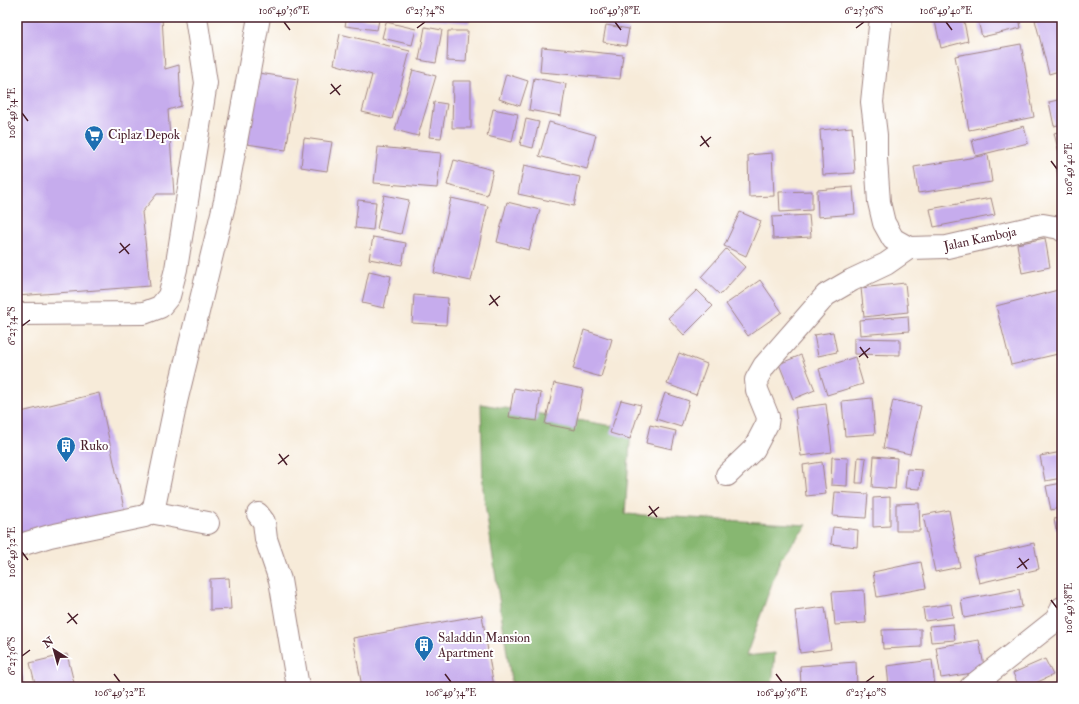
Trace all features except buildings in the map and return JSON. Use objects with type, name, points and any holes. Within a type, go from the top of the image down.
[{"type":"street","points":[[17,314],[144,313],[160,307],[169,296],[176,269],[206,83],[196,17]]},
{"type":"street","points":[[17,546],[50,536],[144,516],[150,512],[156,500],[176,402],[225,201],[259,17]]},
{"type":"street","points":[[727,475],[754,449],[767,424],[768,417],[757,390],[756,380],[764,366],[826,295],[852,280],[886,264],[909,248],[893,239],[884,223],[879,202],[876,135],[872,102],[881,17]]},
{"type":"street","name":"Jalan Kamboja","points":[[909,248],[948,247],[1043,225],[1060,228],[1062,230]]},
{"type":"street","points":[[150,512],[208,523]]},
{"type":"street","points":[[258,514],[264,522],[266,539],[280,580],[298,687]]},
{"type":"street","points":[[971,687],[1060,621]]},
{"type":"green space","points":[[481,404],[631,429],[625,514],[807,525],[781,558],[746,656],[775,653],[772,687],[512,687],[483,490]]},
{"type":"place","name":"Ciplaz Depok","points":[[94,152]]},
{"type":"place","name":"Ruko","points":[[66,463]]},
{"type":"place","name":"Saladdin Mansion Apartment","points":[[424,662]]}]
